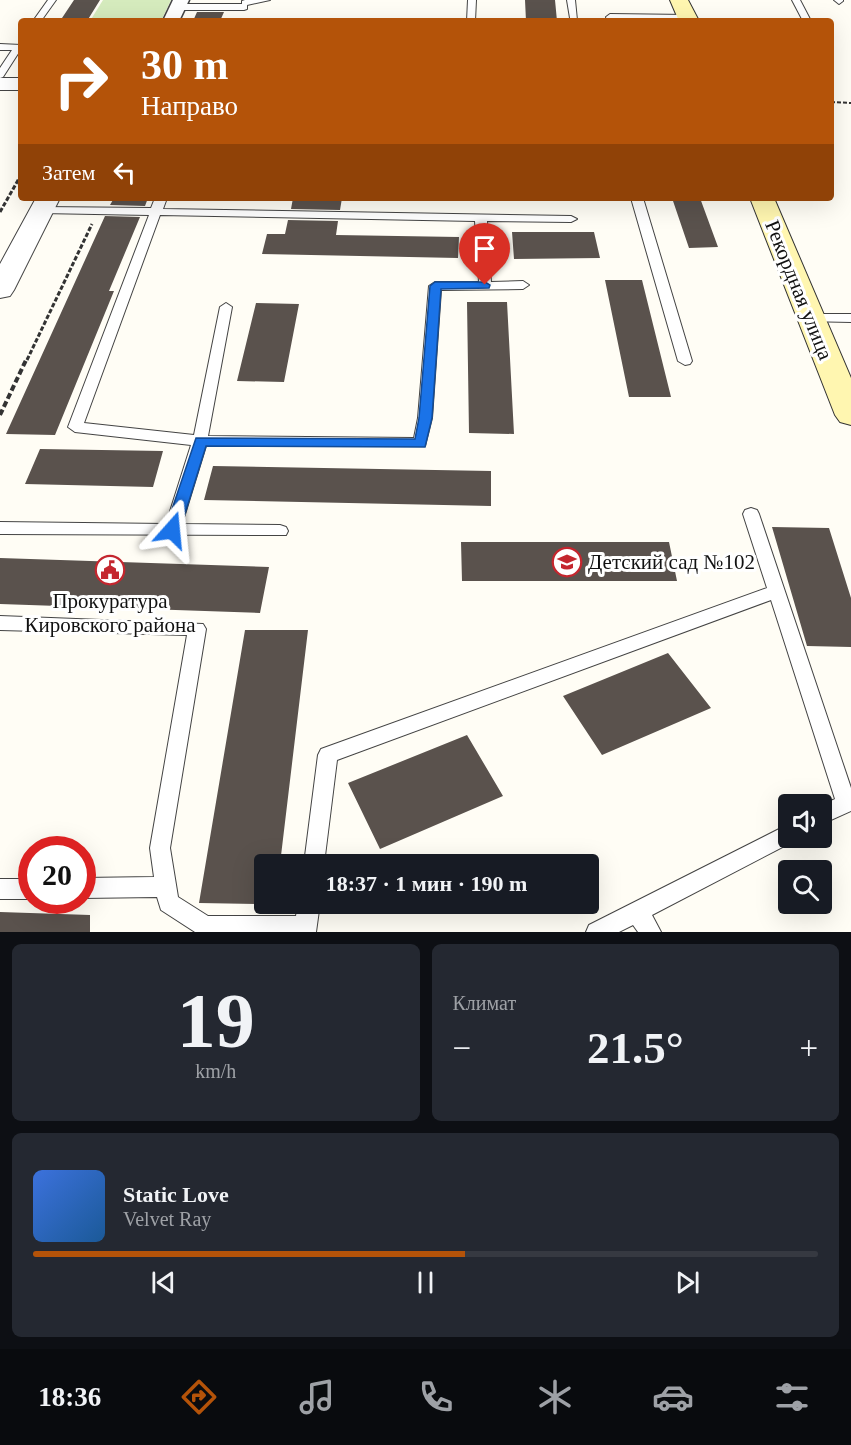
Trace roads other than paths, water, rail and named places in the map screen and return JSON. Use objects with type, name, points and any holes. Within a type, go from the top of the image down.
[{"type":"main road","name":"Рекордная улица","points":[[763,201],[851,416]]},
{"type":"street","points":[[0,84],[18,84]]},
{"type":"street","points":[[0,290],[44,204]]},
{"type":"lane","points":[[39,18],[52,0]]},
{"type":"lane","points":[[177,9],[244,6],[266,0]]},
{"type":"lane","points":[[471,18],[472,0]]},
{"type":"lane","points":[[571,0],[574,18]]},
{"type":"lane","points":[[796,0],[805,18]]},
{"type":"lane","points":[[610,18],[685,13]]},
{"type":"lane","points":[[0,47],[18,45]]},
{"type":"lane","points":[[0,75],[18,48]]},
{"type":"lane","points":[[160,201],[75,427],[200,441],[420,443],[425,418],[435,286],[523,285]]},
{"type":"lane","points":[[638,201],[686,361]]},
{"type":"lane","points":[[44,204],[98,211],[571,219]]},
{"type":"lane","points":[[481,217],[485,285]]},
{"type":"lane","points":[[172,530],[200,441],[226,307]]},
{"type":"lane","points":[[810,318],[851,318]]},
{"type":"lane","points":[[751,514],[848,802],[832,810]]},
{"type":"lane","points":[[0,528],[280,531]]},
{"type":"lane","points":[[315,854],[328,755],[776,591]]},
{"type":"lane","points":[[0,623],[197,629],[160,848],[168,903],[205,926],[305,930],[307,914]]},
{"type":"lane","points":[[597,932],[778,838]]},
{"type":"lane","points":[[96,888],[166,886]]},
{"type":"lane","points":[[0,889],[18,889]]},
{"type":"lane","points":[[637,911],[650,932]]},
{"type":"place","name":"Детский сад №102","points":[[567,562]]},
{"type":"place","name":"Прокуратура Кировского района","points":[[110,570]]}]
